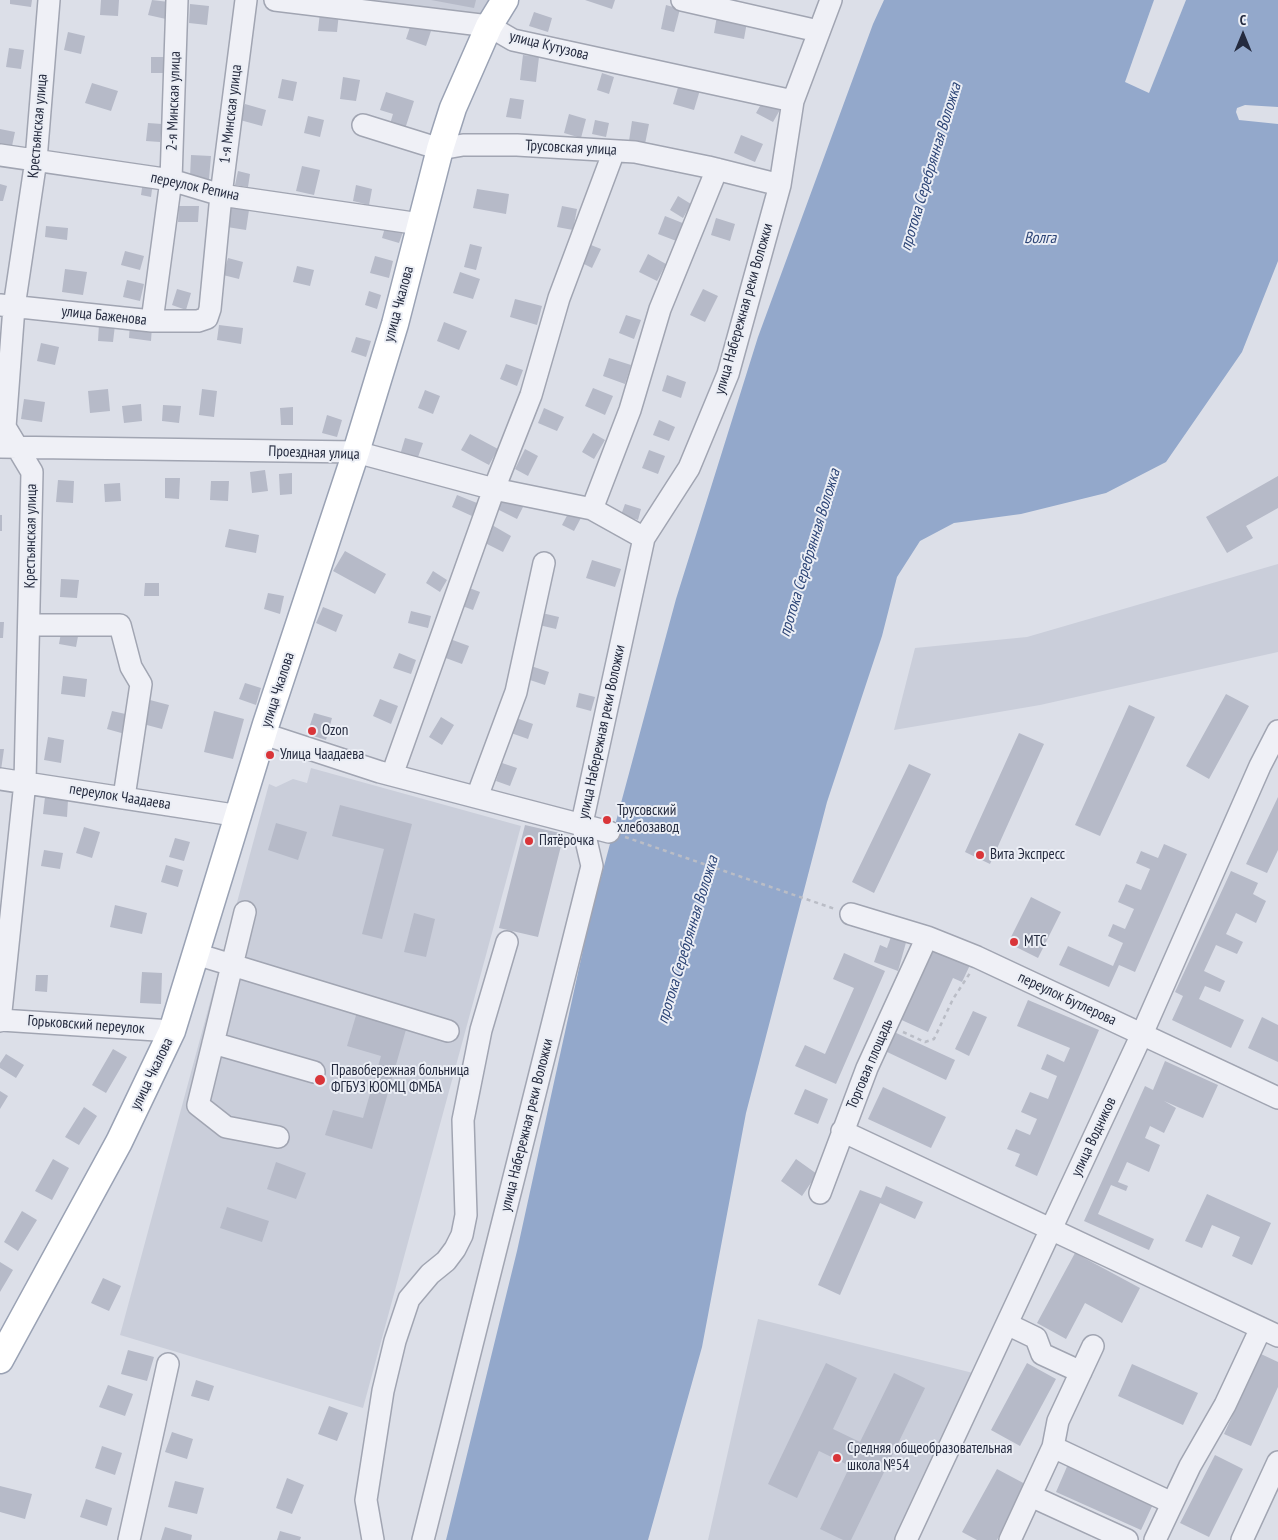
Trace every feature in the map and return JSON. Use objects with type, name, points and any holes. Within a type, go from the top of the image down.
[{"type":"main road","name":"улица Чкалова","points":[[3,1348],[119,1142],[172,1032],[264,734],[356,452],[395,324],[440,150],[468,70],[489,26],[505,0]]},
{"type":"street","name":"Крестьянская улица","points":[[0,1020],[25,782],[32,472],[9,447],[5,426],[7,306],[36,160],[49,0]]},
{"type":"street","name":"2-я Минская улица","points":[[152,320],[171,180],[177,0]]},
{"type":"street","name":"1-я Минская улица","points":[[207,318],[210,309],[221,195],[246,0]]},
{"type":"street","name":"улица Кутузова","points":[[275,0],[489,26],[513,40],[793,101]]},
{"type":"street","name":"улица Набережная реки Воложки","points":[[423,1540],[592,866],[582,823],[644,538],[689,468],[728,374],[780,185],[793,101],[831,0]]},
{"type":"street","points":[[696,2],[818,31]]},
{"type":"street","name":"Трусовская улица","points":[[364,125],[440,150],[463,145],[517,145],[635,152],[717,169],[780,185]]},
{"type":"street","points":[[392,775],[494,489],[531,395],[560,298],[614,151]]},
{"type":"street","name":"переулок Репина","points":[[0,155],[171,180],[221,195],[420,224]]},
{"type":"street","points":[[592,509],[630,410],[660,309],[717,169]]},
{"type":"street","name":"улица Баженова","points":[[7,306],[152,320],[198,321],[207,318]]},
{"type":"street","name":"Проездная улица","points":[[9,447],[356,452],[494,489],[592,509],[644,538]]},
{"type":"street","points":[[477,797],[516,692],[544,563]]},
{"type":"street","points":[[29,624],[120,624],[131,667],[141,684],[124,797]]},
{"type":"street","name":"улица Водников","points":[[906,1540],[1142,1034],[1260,766],[1278,731]]},
{"type":"street","points":[[264,734],[392,775],[582,823],[609,832]]},
{"type":"street","name":"переулок Чаадаева","points":[[0,780],[25,782],[240,816]]},
{"type":"street","points":[[245,912],[198,1105],[226,1127],[278,1137]]},
{"type":"street","name":"переулок Бутлерова","points":[[851,914],[927,937],[977,957],[1278,1098]]},
{"type":"street","name":"Торговая площадь","points":[[820,1193],[842,1131],[886,1024],[927,937]]},
{"type":"street","points":[[373,1540],[366,1500],[383,1391],[395,1341],[409,1299],[430,1274],[446,1262],[462,1235],[466,1215],[463,1120],[481,1030],[507,942]]},
{"type":"street","points":[[196,954],[448,1031]]},
{"type":"street","name":"Горьковский переулок","points":[[0,1020],[172,1032]]},
{"type":"street","points":[[213,1043],[314,1072]]},
{"type":"street","points":[[842,1131],[1269,1332],[1190,1466],[1155,1540]]},
{"type":"street","points":[[1007,1324],[1036,1338],[1042,1354],[1081,1372]]},
{"type":"street","points":[[1010,1540],[1053,1448],[1055,1429],[1093,1346]]},
{"type":"street","points":[[129,1540],[168,1364]]},
{"type":"street","points":[[1053,1448],[1172,1503]]},
{"type":"street","points":[[1242,1540],[1278,1462]]},
{"type":"street","points":[[1031,1496],[1127,1540]]},
{"type":"path","points":[[609,832],[851,914]]},
{"type":"path","points":[[886,1024],[925,1042],[931,1041],[977,957]]},
{"type":"shaded area","points":[[367,0],[494,0],[485,15]]},
{"type":"shaded area","points":[[1278,564],[1278,652],[1040,705],[894,730],[915,648],[1027,637]]},
{"type":"shaded area","name":"Правобережная больница ФГБУЗ ЮОМЦ ФМБА","points":[[311,768],[521,826],[363,1408],[120,1335],[269,784],[276,787],[293,779],[307,783]]},
{"type":"shaded area","name":"Средняя общеобразовательная школа №54","points":[[758,1319],[985,1376],[911,1540],[708,1540]]},
{"type":"water","name":"Волга","points":[[884,0],[1278,0],[1278,107],[1245,105],[1237,108],[1236,112],[1239,120],[1278,124],[1278,261],[1242,352],[1166,462],[1106,493],[1021,514],[954,523],[920,541],[897,577],[882,636],[827,802],[746,1113],[702,1347],[648,1540],[446,1540],[517,1251],[590,918],[676,599],[758,337],[873,24]]},
{"type":"pier","points":[[1154,0],[1186,0],[1149,93],[1125,82]]},
{"type":"building","points":[[10,0],[32,0],[31,7],[10,4]]},
{"type":"building","points":[[101,0],[119,0],[118,16],[100,15]]},
{"type":"building","points":[[152,0],[169,2],[166,19],[148,15]]},
{"type":"building","points":[[431,0],[476,0],[474,8]]},
{"type":"building","points":[[585,0],[615,0],[612,9]]},
{"type":"building","points":[[190,4],[209,6],[207,25],[189,23]]},
{"type":"building","points":[[666,5],[680,9],[674,32],[661,29]]},
{"type":"building","points":[[320,12],[339,13],[337,32],[318,31]]},
{"type":"building","points":[[534,12],[552,18],[548,32],[529,26]]},
{"type":"building","points":[[717,16],[747,22],[744,39],[714,33]]},
{"type":"building","points":[[412,21],[432,28],[426,46],[406,39]]},
{"type":"building","points":[[68,32],[85,36],[81,54],[64,50]]},
{"type":"building","points":[[9,48],[24,50],[21,69],[6,67]]},
{"type":"building","points":[[523,55],[539,57],[536,82],[520,80]]},
{"type":"building","points":[[151,57],[165,57],[165,73],[151,73]]},
{"type":"building","points":[[602,73],[614,77],[609,94],[597,90]]},
{"type":"building","points":[[343,77],[360,80],[356,101],[340,99]]},
{"type":"building","points":[[282,79],[297,82],[293,101],[278,98]]},
{"type":"building","points":[[92,83],[118,91],[111,111],[85,103]]},
{"type":"building","points":[[679,84],[700,90],[694,110],[673,104]]},
{"type":"building","points":[[386,92],[414,101],[405,129],[390,124],[393,114],[380,110]]},
{"type":"building","points":[[510,98],[524,100],[521,119],[506,117]]},
{"type":"building","points":[[764,99],[781,108],[773,122],[756,113]]},
{"type":"building","points":[[245,104],[266,110],[262,126],[240,120]]},
{"type":"building","points":[[569,114],[586,119],[581,138],[564,133]]},
{"type":"building","points":[[308,116],[324,120],[320,137],[304,133]]},
{"type":"building","points":[[595,120],[609,123],[606,137],[592,134]]},
{"type":"building","points":[[632,121],[649,124],[645,144],[629,141]]},
{"type":"building","points":[[148,123],[162,124],[160,142],[146,141]]},
{"type":"building","points":[[0,129],[15,132],[12,146],[0,144]]},
{"type":"building","points":[[741,135],[763,144],[755,162],[734,153]]},
{"type":"building","points":[[191,155],[211,156],[209,179],[190,177]]},
{"type":"building","points":[[302,166],[320,170],[314,195],[296,191]]},
{"type":"building","points":[[238,171],[250,174],[248,187],[235,185]]},
{"type":"building","points":[[143,181],[153,182],[151,197],[141,195]]},
{"type":"building","points":[[0,184],[7,186],[3,201],[0,201]]},
{"type":"building","points":[[356,185],[372,189],[369,205],[353,201]]},
{"type":"building","points":[[477,189],[509,194],[506,214],[473,208]]},
{"type":"building","points":[[678,196],[691,204],[683,218],[670,210]]},
{"type":"building","points":[[179,206],[199,206],[198,222],[178,222]]},
{"type":"building","points":[[562,206],[577,209],[573,230],[557,227]]},
{"type":"building","points":[[230,208],[249,210],[246,230],[227,227]]},
{"type":"building","points":[[665,216],[685,224],[679,242],[658,234]]},
{"type":"building","points":[[716,218],[735,224],[730,241],[711,235]]},
{"type":"building","points":[[386,224],[404,229],[399,243],[382,238]]},
{"type":"building","points":[[46,226],[68,228],[67,240],[45,237]]},
{"type":"building","points":[[586,243],[601,249],[592,268],[578,261]]},
{"type":"building","points":[[470,244],[482,247],[476,270],[464,267]]},
{"type":"building","points":[[125,251],[144,256],[140,270],[121,265]]},
{"type":"building","points":[[648,254],[666,264],[657,281],[639,272]]},
{"type":"building","points":[[375,256],[393,261],[389,278],[370,273]]},
{"type":"building","points":[[228,258],[243,262],[239,279],[223,275]]},
{"type":"building","points":[[297,266],[314,270],[310,286],[293,282]]},
{"type":"building","points":[[65,269],[87,272],[83,295],[62,292]]},
{"type":"building","points":[[460,272],[480,279],[473,299],[453,293]]},
{"type":"building","points":[[127,280],[144,284],[140,301],[123,297]]},
{"type":"building","points":[[177,289],[191,293],[186,310],[172,305]]},
{"type":"building","points":[[703,289],[718,296],[705,322],[690,315]]},
{"type":"building","points":[[369,291],[381,295],[377,309],[365,305]]},
{"type":"building","points":[[515,299],[542,306],[537,325],[510,317]]},
{"type":"building","points":[[626,315],[641,320],[634,339],[619,333]]},
{"type":"building","points":[[444,322],[467,331],[459,350],[437,341]]},
{"type":"building","points":[[130,323],[152,326],[151,341],[129,338]]},
{"type":"building","points":[[99,324],[115,325],[113,342],[98,341]]},
{"type":"building","points":[[219,325],[243,328],[241,344],[217,340]]},
{"type":"building","points":[[356,337],[371,341],[366,357],[351,352]]},
{"type":"building","points":[[41,343],[59,347],[55,365],[37,361]]},
{"type":"building","points":[[609,358],[631,365],[625,384],[603,376]]},
{"type":"building","points":[[506,364],[523,370],[517,386],[500,379]]},
{"type":"building","points":[[667,375],[686,382],[681,398],[662,391]]},
{"type":"building","points":[[593,388],[613,396],[605,415],[585,406]]},
{"type":"building","points":[[108,389],[110,411],[90,413],[88,391]]},
{"type":"building","points":[[202,389],[217,391],[214,417],[199,415]]},
{"type":"building","points":[[425,390],[440,396],[433,414],[418,408]]},
{"type":"building","points":[[24,399],[45,402],[42,422],[21,419]]},
{"type":"building","points":[[141,404],[142,421],[124,423],[122,406]]},
{"type":"building","points":[[163,405],[181,406],[179,423],[162,421]]},
{"type":"building","points":[[293,407],[293,425],[281,425],[280,408]]},
{"type":"building","points":[[544,408],[564,417],[557,431],[538,423]]},
{"type":"building","points":[[327,415],[342,420],[337,437],[322,433]]},
{"type":"building","points":[[659,420],[675,427],[669,441],[653,435]]},
{"type":"building","points":[[593,433],[605,440],[594,459],[582,452]]},
{"type":"building","points":[[470,434],[498,449],[489,465],[461,450]]},
{"type":"building","points":[[405,438],[423,443],[417,460],[400,455]]},
{"type":"building","points":[[525,449],[538,456],[528,476],[515,469]]},
{"type":"building","points":[[649,450],[665,456],[658,474],[642,468]]},
{"type":"building","points":[[265,470],[268,491],[252,493],[250,472]]},
{"type":"building","points":[[292,473],[292,494],[280,495],[279,474]]},
{"type":"building","points":[[1278,476],[1278,508],[1246,526],[1253,538],[1227,553],[1206,517]]},
{"type":"building","points":[[165,478],[180,478],[179,499],[165,498]]},
{"type":"building","points":[[58,480],[74,481],[73,503],[56,502]]},
{"type":"building","points":[[211,481],[229,481],[228,501],[210,500]]},
{"type":"building","points":[[120,483],[121,501],[105,502],[104,484]]},
{"type":"building","points":[[502,494],[524,505],[517,519],[495,508]]},
{"type":"building","points":[[457,495],[477,503],[472,516],[452,507]]},
{"type":"building","points":[[625,504],[641,509],[638,520],[621,515]]},
{"type":"building","points":[[571,508],[583,514],[574,531],[562,525]]},
{"type":"building","points":[[0,515],[2,515],[2,531],[0,531]]},
{"type":"building","points":[[492,525],[511,536],[503,552],[483,542]]},
{"type":"building","points":[[229,529],[259,535],[256,553],[225,547]]},
{"type":"building","points":[[345,551],[386,574],[375,594],[333,571]]},
{"type":"building","points":[[592,560],[621,569],[615,587],[586,578]]},
{"type":"building","points":[[433,571],[447,580],[440,592],[426,583]]},
{"type":"building","points":[[61,579],[79,580],[77,598],[60,597]]},
{"type":"building","points":[[145,583],[159,583],[159,596],[144,596]]},
{"type":"building","points":[[464,586],[480,592],[473,610],[457,604]]},
{"type":"building","points":[[268,593],[284,596],[280,614],[264,609]]},
{"type":"building","points":[[323,607],[343,615],[336,632],[316,623]]},
{"type":"building","points":[[411,611],[431,616],[428,628],[408,623]]},
{"type":"building","points":[[542,613],[559,617],[556,629],[539,625]]},
{"type":"building","points":[[0,622],[4,622],[3,638],[0,638]]},
{"type":"building","points":[[62,627],[79,631],[76,647],[59,644]]},
{"type":"building","points":[[450,639],[469,646],[462,664],[443,657]]},
{"type":"building","points":[[399,653],[416,660],[411,674],[393,668]]},
{"type":"building","points":[[531,666],[549,672],[545,685],[527,679]]},
{"type":"building","points":[[63,676],[87,679],[85,697],[61,694]]},
{"type":"building","points":[[245,683],[261,688],[256,705],[239,699]]},
{"type":"building","points":[[579,693],[595,697],[591,711],[576,707]]},
{"type":"building","points":[[1226,694],[1249,706],[1209,779],[1186,766]]},
{"type":"building","points":[[380,699],[398,706],[391,724],[373,716]]},
{"type":"building","points":[[150,700],[169,705],[162,729],[143,724]]},
{"type":"building","points":[[1129,705],[1155,717],[1100,836],[1075,825]]},
{"type":"building","points":[[112,711],[130,715],[125,734],[107,729]]},
{"type":"building","points":[[214,711],[244,719],[233,759],[204,752]]},
{"type":"building","points":[[314,713],[332,718],[326,740],[307,734]]},
{"type":"building","points":[[441,717],[454,725],[442,745],[429,737]]},
{"type":"building","points":[[516,718],[533,724],[528,739],[511,733]]},
{"type":"building","points":[[1019,733],[1044,744],[990,864],[965,852]]},
{"type":"building","points":[[48,737],[64,740],[61,763],[44,760]]},
{"type":"building","points":[[0,749],[4,749],[1,770],[0,770]]},
{"type":"building","points":[[502,763],[517,768],[510,786],[496,781]]},
{"type":"building","points":[[909,764],[931,774],[874,893],[852,882]]},
{"type":"building","points":[[45,797],[68,800],[67,817],[43,814]]},
{"type":"building","points":[[1278,797],[1278,850],[1267,873],[1246,864]]},
{"type":"building","points":[[340,805],[412,824],[382,939],[362,934],[384,849],[332,836]]},
{"type":"building","points":[[276,823],[307,832],[298,860],[268,850]]},
{"type":"building","points":[[525,825],[564,834],[538,937],[499,928]]},
{"type":"building","points":[[84,827],[100,832],[92,858],[76,853]]},
{"type":"building","points":[[175,838],[190,842],[184,861],[169,857]]},
{"type":"building","points":[[1164,844],[1187,854],[1135,972],[1119,965],[1109,987],[1059,965],[1068,946],[1113,966],[1123,943],[1108,936],[1113,924],[1125,929],[1134,909],[1118,902],[1126,884],[1141,890],[1150,869],[1136,863],[1141,851],[1158,858]]},
{"type":"building","points":[[44,850],[63,853],[60,869],[41,866]]},
{"type":"building","points":[[166,865],[183,870],[178,887],[161,882]]},
{"type":"building","points":[[1231,871],[1258,883],[1253,894],[1266,901],[1256,923],[1236,913],[1226,934],[1243,942],[1237,954],[1216,945],[1204,971],[1225,981],[1220,992],[1205,986],[1199,999],[1244,1020],[1231,1048],[1172,1020],[1183,996],[1175,992]]},
{"type":"building","points":[[1031,897],[1061,912],[1038,958],[1008,943]]},
{"type":"building","points":[[115,905],[147,913],[142,934],[110,927]]},
{"type":"building","points":[[414,913],[435,919],[426,957],[404,952]]},
{"type":"building","points":[[892,934],[907,939],[898,971],[874,962],[880,945],[887,948]]},
{"type":"building","points":[[929,946],[970,965],[962,982],[953,978],[928,1032],[895,1017]]},
{"type":"building","points":[[844,953],[885,971],[836,1084],[795,1066],[805,1045],[825,1054],[854,988],[833,979]]},
{"type":"building","points":[[142,972],[162,973],[161,1004],[140,1003]]},
{"type":"building","points":[[36,975],[48,975],[47,992],[35,991]]},
{"type":"building","points":[[1028,1000],[1099,1030],[1037,1176],[1015,1166],[1020,1154],[1007,1149],[1016,1129],[1030,1135],[1037,1119],[1021,1112],[1030,1092],[1048,1099],[1057,1076],[1041,1069],[1047,1054],[1064,1062],[1070,1048],[1017,1026]]},
{"type":"building","points":[[973,1011],[987,1017],[969,1056],[955,1049]]},
{"type":"building","points":[[357,1012],[407,1026],[372,1149],[325,1135],[333,1110],[363,1118],[381,1056],[347,1046]]},
{"type":"building","points":[[1262,1017],[1278,1025],[1278,1062],[1248,1048]]},
{"type":"building","points":[[892,1031],[955,1060],[946,1080],[883,1050]]},
{"type":"building","points":[[113,1049],[127,1057],[106,1093],[92,1085]]},
{"type":"building","points":[[6,1054],[24,1065],[16,1078],[0,1068],[0,1063]]},
{"type":"building","points":[[1165,1061],[1218,1085],[1203,1118],[1164,1101],[1176,1108],[1164,1133],[1150,1126],[1145,1138],[1160,1145],[1149,1172],[1127,1162],[1118,1182],[1128,1186],[1126,1191],[1111,1185],[1098,1214],[1154,1239],[1149,1250],[1084,1221],[1145,1086],[1153,1090]]},
{"type":"building","points":[[883,1087],[946,1117],[931,1148],[868,1119]]},
{"type":"building","points":[[805,1089],[828,1099],[818,1124],[794,1114]]},
{"type":"building","points":[[0,1091],[8,1096],[0,1109]]},
{"type":"building","points":[[84,1107],[97,1116],[79,1145],[65,1137]]},
{"type":"building","points":[[53,1159],[69,1168],[52,1200],[35,1191]]},
{"type":"building","points":[[796,1159],[817,1174],[802,1196],[781,1181]]},
{"type":"building","points":[[276,1162],[306,1173],[296,1199],[267,1189]]},
{"type":"building","points":[[886,1186],[923,1202],[915,1219],[880,1203],[840,1295],[818,1285],[860,1190],[881,1198]]},
{"type":"building","points":[[1207,1194],[1271,1223],[1252,1265],[1232,1256],[1240,1237],[1212,1225],[1202,1248],[1185,1241]]},
{"type":"building","points":[[227,1207],[269,1221],[262,1242],[220,1228]]},
{"type":"building","points":[[22,1211],[37,1220],[18,1251],[4,1242]]},
{"type":"building","points":[[1075,1253],[1140,1288],[1122,1323],[1085,1303],[1066,1339],[1037,1323]]},
{"type":"building","points":[[0,1262],[13,1270],[0,1292]]},
{"type":"building","points":[[103,1278],[121,1286],[109,1311],[91,1303]]},
{"type":"building","points":[[128,1350],[154,1357],[147,1381],[121,1374]]},
{"type":"building","points":[[1261,1354],[1278,1362],[1278,1387],[1251,1446],[1224,1434]]},
{"type":"building","points":[[826,1363],[857,1378],[833,1429],[860,1442],[894,1373],[925,1388],[851,1540],[843,1540],[820,1529],[850,1466],[819,1451],[797,1498],[768,1484]]},
{"type":"building","points":[[1027,1363],[1056,1379],[1020,1446],[991,1430]]},
{"type":"building","points":[[1132,1364],[1198,1393],[1183,1425],[1118,1396]]},
{"type":"building","points":[[196,1380],[214,1386],[209,1401],[191,1396]]},
{"type":"building","points":[[108,1385],[133,1394],[125,1416],[99,1407]]},
{"type":"building","points":[[329,1406],[348,1413],[337,1441],[318,1434]]},
{"type":"building","points":[[172,1432],[193,1439],[187,1459],[165,1452]]},
{"type":"building","points":[[102,1446],[122,1453],[115,1475],[95,1468]]},
{"type":"building","points":[[1215,1455],[1243,1469],[1209,1537],[1180,1523]]},
{"type":"building","points":[[1069,1462],[1155,1500],[1141,1530],[1056,1492]]},
{"type":"building","points":[[997,1469],[1027,1485],[997,1540],[977,1540],[962,1532]]},
{"type":"building","points":[[287,1478],[304,1485],[292,1514],[276,1508]]},
{"type":"building","points":[[175,1481],[204,1488],[197,1514],[168,1507]]},
{"type":"building","points":[[0,1486],[32,1494],[25,1519],[0,1512]]},
{"type":"building","points":[[86,1499],[112,1508],[107,1526],[80,1517]]},
{"type":"building","points":[[165,1527],[192,1535],[191,1540],[161,1540]]},
{"type":"building","points":[[280,1531],[301,1537],[300,1540],[277,1540]]},
{"type":"place","name":"Ozon","points":[[312,731]]},
{"type":"place","name":"Улица Чаадаева","points":[[270,755]]},
{"type":"place","name":"Трусовский хлебозавод","points":[[607,820]]},
{"type":"place","name":"Пятёрочка","points":[[529,841]]},
{"type":"place","name":"Вита Экспресс","points":[[980,855]]},
{"type":"place","name":"МТС","points":[[1014,942]]},
{"type":"place","name":"Правобережная больница ФГБУЗ ЮОМЦ ФМБА","points":[[320,1080]]},
{"type":"place","name":"Средняя общеобразовательная школа №54","points":[[837,1458]]},
{"type":"water label","name":"протока Серебрянная Воложка","points":[[931,167]]},
{"type":"water label","name":"протока Серебрянная Воложка","points":[[810,553]]},
{"type":"water label","name":"протока Серебрянная Воложка","points":[[688,940]]}]
